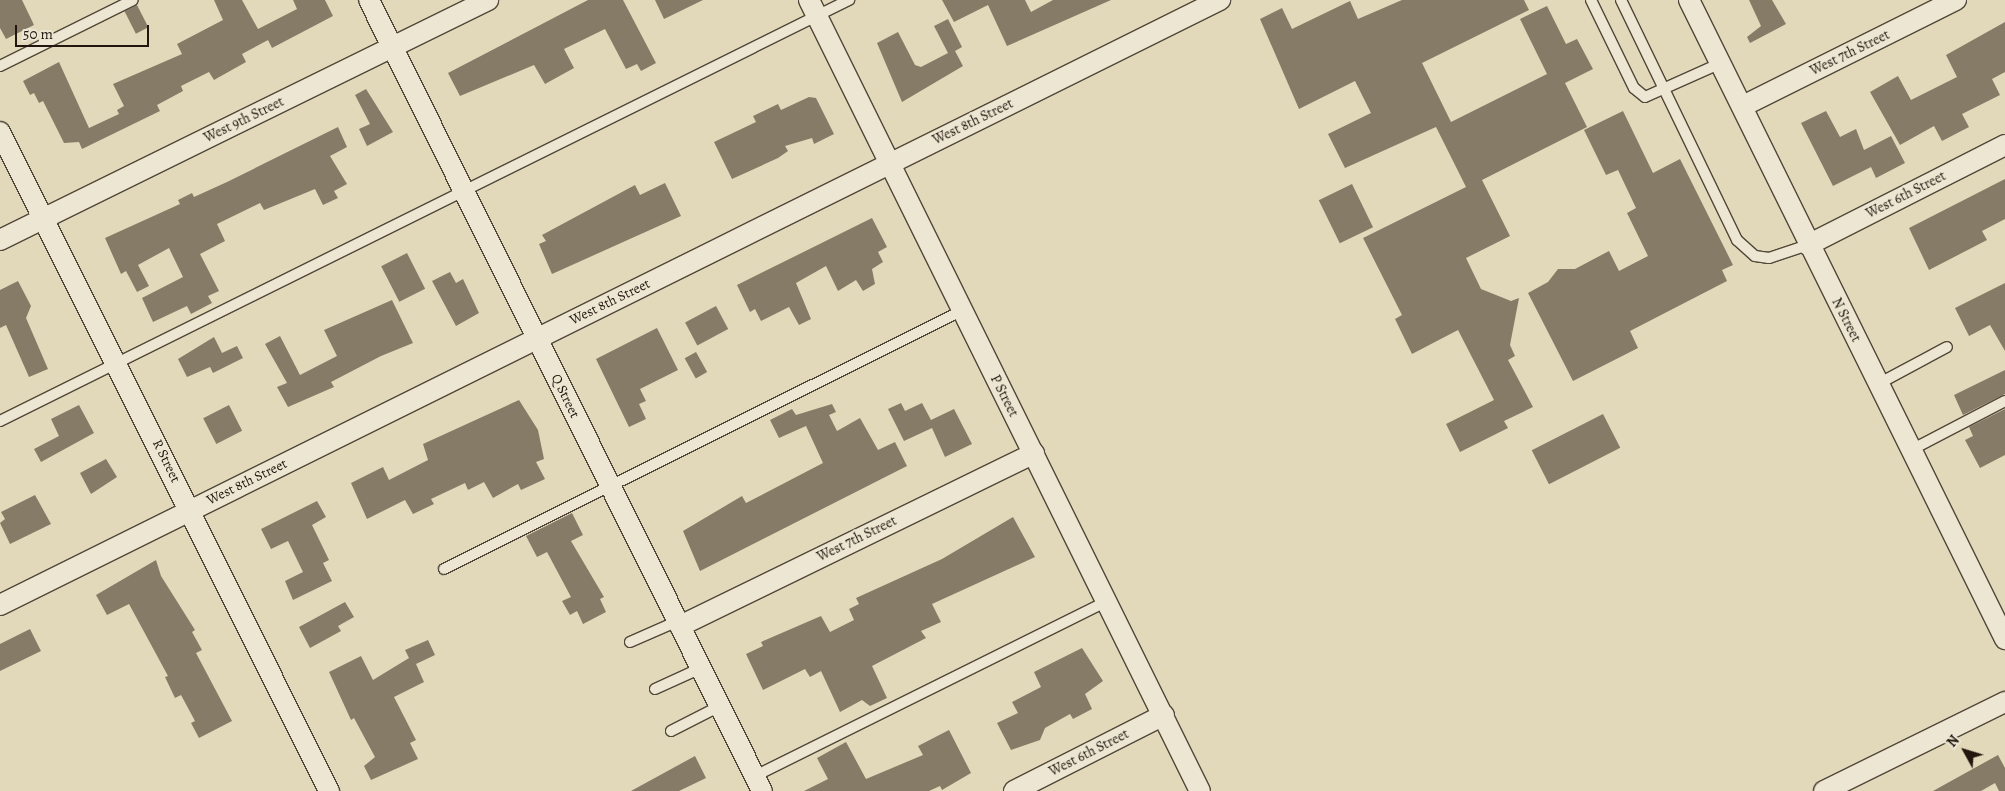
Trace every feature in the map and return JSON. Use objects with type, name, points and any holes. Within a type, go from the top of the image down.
[{"type":"street","name":"Q Street","points":[[369,0],[758,784]]},
{"type":"street","name":"West 9th Street","points":[[0,240],[488,0]]},
{"type":"street","name":"West 8th Street","points":[[0,604],[1220,0]]},
{"type":"street","name":"N Street","points":[[1689,0],[1743,106],[1808,246],[2005,639]]},
{"type":"street","name":"West 7th Street","points":[[1743,106],[1956,0]]},
{"type":"street","name":"P Street","points":[[813,8],[961,311],[1034,453],[1104,603],[1164,716],[1200,791]]},
{"type":"street","name":"R Street","points":[[0,132],[46,218],[118,362],[329,791]]},
{"type":"street","name":"West 6th Street","points":[[1808,246],[2005,145]]},
{"type":"street","name":"West 7th Street","points":[[679,624],[1034,453]]},
{"type":"street","points":[[1824,791],[2005,702]]},
{"type":"street","name":"West 6th Street","points":[[1014,791],[1164,716]]},
{"type":"lane","points":[[0,66],[133,0]]},
{"type":"lane","points":[[0,421],[464,191],[813,8],[849,0]]},
{"type":"lane","points":[[1591,0],[1634,88],[1645,97],[1721,63]]},
{"type":"lane","points":[[1621,0],[1737,240],[1755,256],[1769,258],[1808,246]]},
{"type":"lane","points":[[444,569],[961,311]]},
{"type":"lane","points":[[1878,384],[1947,347]]},
{"type":"lane","points":[[1911,450],[2005,401]]},
{"type":"lane","points":[[758,784],[1104,603]]},
{"type":"lane","points":[[630,642],[679,624]]},
{"type":"lane","points":[[655,689],[701,668]]},
{"type":"lane","points":[[671,731],[720,706]]},
{"type":"building","points":[[0,0],[22,0],[34,25],[6,39],[0,28]]},
{"type":"building","points":[[214,0],[242,0],[258,29],[297,9],[293,0],[325,0],[333,16],[272,48],[268,40],[242,54],[246,62],[214,80],[209,72],[181,86],[183,91],[157,105],[160,111],[82,149],[79,142],[64,143],[43,101],[39,103],[34,93],[30,95],[23,81],[59,62],[89,128],[119,114],[117,110],[124,106],[113,84],[182,54],[177,44],[223,20]]},
{"type":"building","points":[[588,0],[623,0],[656,63],[641,71],[637,64],[626,69],[605,29],[564,49],[574,68],[545,84],[534,65],[460,96],[448,73]]},
{"type":"building","points":[[655,0],[703,0],[664,19]]},
{"type":"building","points":[[942,0],[1025,0],[1031,12],[1053,0],[1111,0],[1007,46],[988,5],[954,22]]},
{"type":"building","points":[[1402,0],[1524,0],[1529,10],[1422,63],[1451,122],[1547,74],[1520,19],[1547,6],[1566,44],[1577,39],[1593,69],[1565,83],[1587,127],[1482,180],[1510,236],[1466,258],[1481,289],[1511,301],[1519,298],[1510,345],[1515,356],[1508,360],[1533,407],[1504,421],[1508,428],[1460,452],[1446,424],[1494,400],[1458,330],[1412,354],[1395,319],[1402,315],[1363,238],[1466,187],[1436,127],[1345,168],[1328,134],[1371,113],[1355,81],[1299,109],[1260,19],[1282,8],[1292,29],[1350,1],[1358,19]]},
{"type":"building","points":[[1749,0],[1772,0],[1786,24],[1750,43],[1747,37],[1761,26]]},
{"type":"building","points":[[137,5],[148,27],[136,34],[125,11]]},
{"type":"building","points":[[948,19],[962,47],[955,51],[963,66],[902,102],[877,43],[898,32],[915,65],[921,67],[948,53],[934,26]]},
{"type":"building","points":[[2005,22],[2005,72],[1992,79],[2000,95],[1962,114],[1969,127],[1942,141],[1934,126],[1900,145],[1870,92],[1898,76],[1911,100],[1957,77],[1946,55]]},
{"type":"building","points":[[366,89],[393,132],[367,146],[359,129],[370,124],[355,95]]},
{"type":"building","points":[[809,97],[816,98],[834,134],[814,144],[812,138],[785,146],[788,151],[778,158],[732,179],[714,142],[756,122],[753,116],[778,104],[781,110]]},
{"type":"building","points":[[1623,111],[1653,173],[1680,159],[1733,265],[1722,270],[1727,281],[1630,331],[1638,348],[1573,381],[1528,293],[1548,282],[1558,269],[1575,269],[1609,251],[1619,271],[1648,256],[1627,213],[1636,208],[1618,170],[1606,175],[1584,130]]},
{"type":"building","points":[[1826,111],[1840,137],[1856,129],[1864,150],[1891,136],[1905,163],[1876,178],[1871,167],[1833,186],[1801,123]]},
{"type":"building","points":[[338,127],[347,147],[330,156],[347,184],[334,191],[338,198],[323,205],[315,189],[264,210],[260,203],[217,224],[225,241],[200,254],[219,291],[208,296],[212,303],[191,314],[187,306],[153,322],[142,298],[183,277],[169,248],[138,265],[149,286],[137,292],[126,271],[121,274],[105,238],[180,204],[178,200],[192,193],[194,197]]},
{"type":"building","points":[[2005,179],[2005,219],[1982,231],[1987,240],[1929,270],[1909,228]]},
{"type":"building","points":[[665,183],[681,216],[552,274],[539,244],[546,241],[542,235],[635,185],[640,195]]},
{"type":"building","points":[[1352,184],[1373,227],[1340,243],[1319,200]]},
{"type":"building","points":[[872,218],[887,247],[878,252],[883,262],[872,269],[875,284],[863,291],[856,280],[838,291],[826,266],[796,283],[811,319],[799,325],[789,307],[761,321],[755,309],[750,312],[737,285]]},
{"type":"building","points":[[407,253],[425,289],[399,302],[381,266]]},
{"type":"building","points":[[450,272],[456,283],[463,279],[479,313],[456,326],[432,281]]},
{"type":"building","points":[[18,281],[31,306],[26,318],[48,369],[29,377],[6,325],[0,328],[0,290]]},
{"type":"building","points":[[2005,283],[2005,351],[1990,325],[1969,336],[1955,308]]},
{"type":"building","points":[[392,300],[413,343],[381,356],[331,382],[334,387],[288,407],[277,387],[287,383],[265,344],[280,336],[300,375],[337,356],[324,330]]},
{"type":"building","points":[[716,306],[728,329],[697,345],[685,322]]},
{"type":"building","points":[[657,328],[678,370],[640,389],[646,401],[639,404],[646,419],[629,427],[596,359]]},
{"type":"building","points":[[214,337],[222,353],[237,346],[243,358],[213,373],[210,367],[187,377],[178,359]]},
{"type":"building","points":[[696,352],[707,372],[696,378],[685,358]]},
{"type":"building","points":[[2005,370],[2005,394],[1963,415],[1954,395]]},
{"type":"building","points":[[519,400],[538,430],[544,459],[536,462],[545,479],[521,490],[518,484],[493,498],[484,482],[468,490],[465,483],[431,499],[434,504],[413,514],[405,500],[367,519],[351,483],[383,467],[389,480],[428,460],[423,444]]},
{"type":"building","points":[[901,403],[905,411],[922,403],[931,420],[954,409],[972,444],[945,457],[932,428],[904,441],[888,409]]},
{"type":"building","points":[[832,404],[836,412],[829,415],[837,431],[860,418],[878,450],[895,442],[907,466],[700,571],[683,531],[742,496],[746,503],[823,463],[806,426],[779,438],[770,420],[792,409],[796,415]]},
{"type":"building","points":[[79,405],[94,433],[41,462],[34,449],[59,436],[51,419]]},
{"type":"building","points":[[229,405],[242,431],[216,444],[203,418]]},
{"type":"building","points":[[2005,409],[2005,455],[1980,468],[1965,440],[1973,436],[1969,427]]},
{"type":"building","points":[[1603,414],[1620,448],[1549,484],[1532,450]]},
{"type":"building","points":[[106,459],[117,477],[91,494],[80,473]]},
{"type":"building","points":[[35,495],[51,524],[10,544],[0,523],[5,519],[1,512]]},
{"type":"building","points":[[317,501],[326,517],[312,525],[329,560],[323,563],[332,581],[293,600],[285,581],[303,572],[288,541],[271,549],[261,529]]},
{"type":"building","points":[[572,513],[583,535],[571,541],[604,597],[600,599],[606,612],[583,624],[577,611],[570,615],[562,601],[571,597],[547,552],[537,557],[526,536]]},
{"type":"building","points":[[1013,517],[1035,557],[932,604],[941,622],[921,631],[926,638],[872,666],[887,698],[870,706],[862,700],[840,712],[821,671],[810,677],[805,669],[763,690],[746,654],[763,646],[761,642],[821,616],[830,632],[854,620],[849,609],[859,604],[856,598],[942,559]]},
{"type":"building","points":[[156,560],[161,576],[195,630],[192,632],[202,650],[196,653],[232,721],[199,738],[191,723],[195,721],[181,695],[175,698],[165,677],[168,676],[129,604],[107,615],[96,595]]},
{"type":"building","points":[[345,602],[354,617],[338,626],[341,631],[310,648],[299,627]]},
{"type":"building","points":[[30,629],[41,651],[0,671],[0,644]]},
{"type":"building","points":[[428,640],[435,655],[416,664],[424,682],[394,697],[416,740],[410,743],[418,759],[371,780],[364,766],[375,757],[354,718],[351,720],[329,672],[361,656],[373,680],[409,658],[405,650]]},
{"type":"building","points":[[1082,648],[1103,681],[1085,694],[1092,709],[1073,719],[1070,714],[1045,728],[1040,740],[1011,750],[997,723],[1018,713],[1012,702],[1041,687],[1034,672]]},
{"type":"building","points":[[949,730],[971,773],[942,790],[940,786],[929,791],[804,791],[828,779],[817,758],[846,742],[866,779],[923,755],[918,746]]},
{"type":"building","points":[[1998,755],[2005,768],[2005,791],[1999,791],[1995,783],[1981,791],[1933,791]]},
{"type":"building","points":[[695,756],[706,778],[679,791],[631,791]]}]
